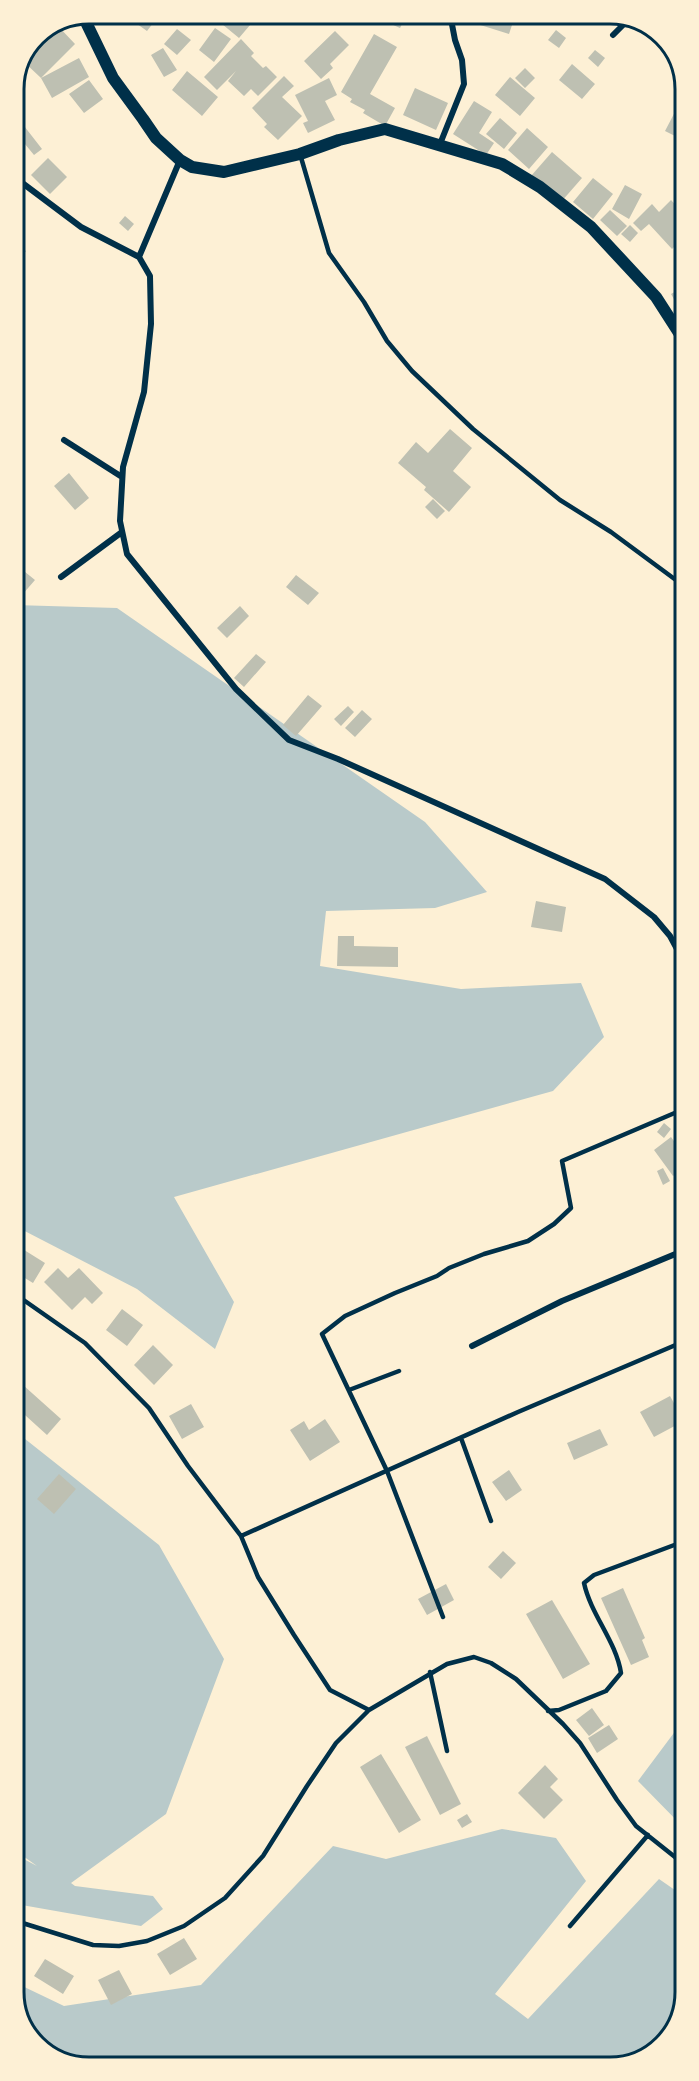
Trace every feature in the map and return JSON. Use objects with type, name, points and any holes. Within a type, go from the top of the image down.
[{"type":"main road","points":[[88,24],[113,78],[156,138],[180,160],[192,167],[224,172],[300,154],[339,140],[385,129],[502,164],[540,187],[591,227],[656,297],[675,327]]},
{"type":"street","points":[[440,144],[464,84],[462,60],[452,24]]},
{"type":"street","points":[[613,35],[623,25]]},
{"type":"street","points":[[139,257],[180,160]]},
{"type":"street","points":[[24,184],[81,227],[139,257],[150,276],[151,324],[144,392],[123,467],[120,521],[122,532],[127,554],[236,689],[289,740],[338,759],[604,879],[654,917],[675,945]]},
{"type":"street","points":[[64,440],[122,477]]},
{"type":"street","points":[[61,577],[122,532]]},
{"type":"street","points":[[472,1346],[562,1301],[675,1254]]},
{"type":"lane","points":[[300,154],[329,253],[364,302],[387,341],[412,371],[473,429],[560,500],[610,532],[675,579]]},
{"type":"lane","points":[[443,1617],[387,1471],[322,1334],[345,1316],[437,1276],[449,1268],[484,1254],[528,1241],[554,1224],[571,1208],[562,1161],[675,1113]]},
{"type":"lane","points":[[24,1300],[85,1343],[149,1408],[188,1466],[241,1536],[258,1577],[330,1690],[369,1710]]},
{"type":"lane","points":[[241,1536],[675,1345]]},
{"type":"lane","points":[[349,1390],[399,1371]]},
{"type":"lane","points":[[461,1438],[491,1521]]},
{"type":"lane","points":[[548,1711],[559,1710],[606,1691],[621,1673],[619,1660],[589,1603],[584,1583],[594,1575],[675,1545]]},
{"type":"lane","points":[[24,1924],[93,1945],[118,1946],[147,1941],[184,1926],[225,1898],[263,1856],[336,1743],[369,1710],[413,1685],[430,1672],[447,1664],[474,1657],[490,1663],[516,1679],[580,1743],[636,1826],[675,1857]]},
{"type":"lane","points":[[430,1672],[447,1751]]},
{"type":"lane","points":[[570,1926],[648,1835]]},
{"type":"shaded area","points":[[24,605],[117,608],[425,822],[487,892],[435,908],[326,911],[320,966],[461,989],[581,983],[604,1037],[553,1091],[174,1197],[234,1302],[215,1349],[137,1289],[24,1231]]},
{"type":"shaded area","points":[[24,1438],[159,1545],[224,1659],[166,1814],[71,1883],[75,1886],[153,1896],[163,1909],[141,1926],[24,1905],[24,1859],[37,1866],[24,1857]]},
{"type":"shaded area","points":[[675,1731],[675,1819],[638,1781]]},
{"type":"shaded area","points":[[502,1829],[556,1838],[586,1881],[495,1994],[528,2019],[659,1879],[675,1890],[674,2005],[662,2032],[639,2050],[627,2055],[610,2057],[85,2057],[64,2052],[46,2041],[37,2032],[29,2017],[24,1987],[64,2006],[201,1985],[333,1846],[386,1859]]},
{"type":"building","points":[[137,24],[152,24],[147,31]]},
{"type":"building","points":[[222,24],[251,24],[239,38]]},
{"type":"building","points":[[477,24],[512,24],[509,34]]},
{"type":"building","points":[[215,28],[231,39],[214,62],[199,50]]},
{"type":"building","points":[[177,29],[191,40],[177,55],[164,44]]},
{"type":"building","points":[[62,30],[75,44],[41,78],[28,66],[29,64],[43,43]]},
{"type":"building","points":[[556,30],[566,38],[559,48],[548,40]]},
{"type":"building","points":[[335,31],[349,45],[330,64],[333,68],[321,79],[304,61]]},
{"type":"building","points":[[374,34],[397,47],[370,94],[395,108],[385,126],[363,113],[365,110],[350,102],[352,99],[341,92]]},
{"type":"building","points":[[241,39],[254,53],[251,56],[277,77],[258,96],[251,89],[244,96],[228,81],[236,71],[217,90],[204,77]]},
{"type":"building","points":[[163,48],[177,70],[164,77],[151,55]]},
{"type":"building","points":[[595,50],[605,58],[598,67],[588,58]]},
{"type":"building","points":[[79,58],[89,77],[52,98],[41,78]]},
{"type":"building","points":[[572,64],[595,84],[582,99],[559,80]]},
{"type":"building","points":[[525,68],[535,78],[525,88],[515,78]]},
{"type":"building","points":[[187,71],[218,97],[202,116],[172,90]]},
{"type":"building","points":[[284,76],[294,86],[282,97],[302,116],[278,140],[264,127],[267,124],[252,108]]},
{"type":"building","points":[[510,77],[535,98],[520,116],[495,95]]},
{"type":"building","points":[[329,78],[337,95],[325,101],[335,120],[308,133],[303,123],[308,121],[295,95]]},
{"type":"building","points":[[89,80],[103,99],[84,113],[69,94]]},
{"type":"building","points":[[415,88],[448,103],[436,130],[403,115]]},
{"type":"building","points":[[474,101],[492,112],[479,133],[494,143],[486,155],[453,134]]},
{"type":"building","points":[[675,112],[675,136],[665,131]]},
{"type":"building","points":[[500,118],[517,133],[504,149],[486,134]]},
{"type":"building","points":[[24,126],[42,149],[34,155],[24,143]]},
{"type":"building","points":[[527,128],[548,147],[529,169],[508,150]]},
{"type":"building","points":[[552,152],[582,178],[561,202],[531,176]]},
{"type":"building","points":[[48,158],[67,177],[50,194],[31,175]]},
{"type":"building","points":[[593,178],[613,194],[593,219],[573,202]]},
{"type":"building","points":[[625,185],[642,194],[629,219],[612,209]]},
{"type":"building","points":[[671,200],[675,204],[675,246],[672,249],[649,224],[641,231],[633,223],[652,204],[659,212]]},
{"type":"building","points":[[610,210],[627,226],[617,236],[600,220]]},
{"type":"building","points":[[125,216],[134,224],[128,231],[119,223]]},
{"type":"building","points":[[630,225],[638,233],[630,242],[621,234]]},
{"type":"building","points":[[450,429],[472,448],[453,471],[471,487],[449,512],[424,490],[426,487],[398,463],[416,442],[428,453]]},
{"type":"building","points":[[69,473],[89,498],[75,510],[54,486]]},
{"type":"building","points":[[433,499],[445,511],[437,519],[425,507]]},
{"type":"building","points":[[24,571],[35,580],[24,593]]},
{"type":"building","points":[[296,575],[319,593],[308,605],[286,587]]},
{"type":"building","points":[[240,606],[249,616],[227,638],[217,628]]},
{"type":"building","points":[[256,654],[266,662],[244,687],[234,678]]},
{"type":"building","points":[[308,695],[322,706],[296,736],[283,725]]},
{"type":"building","points":[[348,706],[354,712],[341,726],[334,719]]},
{"type":"building","points":[[362,710],[372,719],[355,737],[345,728]]},
{"type":"building","points":[[536,901],[566,907],[562,932],[531,927]]},
{"type":"building","points":[[338,936],[354,936],[354,946],[398,947],[398,967],[337,966]]},
{"type":"building","points":[[664,1123],[671,1129],[664,1138],[657,1132]]},
{"type":"building","points":[[671,1137],[675,1143],[675,1175],[673,1176],[654,1150]]},
{"type":"building","points":[[663,1168],[670,1181],[663,1185],[657,1171]]},
{"type":"building","points":[[24,1250],[45,1263],[33,1283],[24,1278]]},
{"type":"building","points":[[58,1268],[68,1278],[79,1268],[103,1293],[92,1304],[85,1297],[72,1310],[44,1282]]},
{"type":"building","points":[[122,1309],[143,1325],[127,1346],[106,1330]]},
{"type":"building","points":[[153,1345],[173,1365],[154,1385],[134,1365]]},
{"type":"building","points":[[24,1386],[61,1419],[47,1435],[24,1414]]},
{"type":"building","points":[[670,1396],[675,1405],[675,1426],[654,1437],[640,1412]]},
{"type":"building","points":[[191,1404],[204,1427],[182,1439],[169,1416]]},
{"type":"building","points":[[325,1419],[340,1442],[310,1461],[290,1430],[304,1421],[309,1430]]},
{"type":"building","points":[[600,1429],[608,1445],[574,1460],[567,1443]]},
{"type":"building","points":[[509,1470],[522,1490],[506,1501],[492,1482]]},
{"type":"building","points":[[59,1474],[76,1489],[54,1514],[37,1499]]},
{"type":"building","points":[[503,1551],[516,1563],[501,1579],[488,1567]]},
{"type":"building","points":[[446,1584],[454,1600],[427,1615],[418,1599]]},
{"type":"building","points":[[623,1588],[645,1638],[642,1640],[649,1657],[631,1665],[601,1598]]},
{"type":"building","points":[[552,1600],[590,1664],[563,1679],[526,1614]]},
{"type":"building","points":[[592,1708],[604,1725],[589,1736],[576,1720]]},
{"type":"building","points":[[609,1725],[618,1739],[597,1753],[588,1738]]},
{"type":"building","points":[[427,1736],[461,1804],[440,1815],[405,1747]]},
{"type":"building","points":[[381,1754],[421,1820],[399,1833],[360,1767]]},
{"type":"building","points":[[545,1765],[558,1779],[550,1787],[563,1800],[544,1819],[518,1793]]},
{"type":"building","points":[[467,1814],[472,1822],[462,1828],[457,1820]]},
{"type":"building","points":[[184,1938],[197,1959],[170,1975],[157,1954]]},
{"type":"building","points":[[45,1959],[74,1976],[63,1994],[34,1976]]},
{"type":"building","points":[[119,1970],[132,1994],[111,2005],[98,1980]]}]
